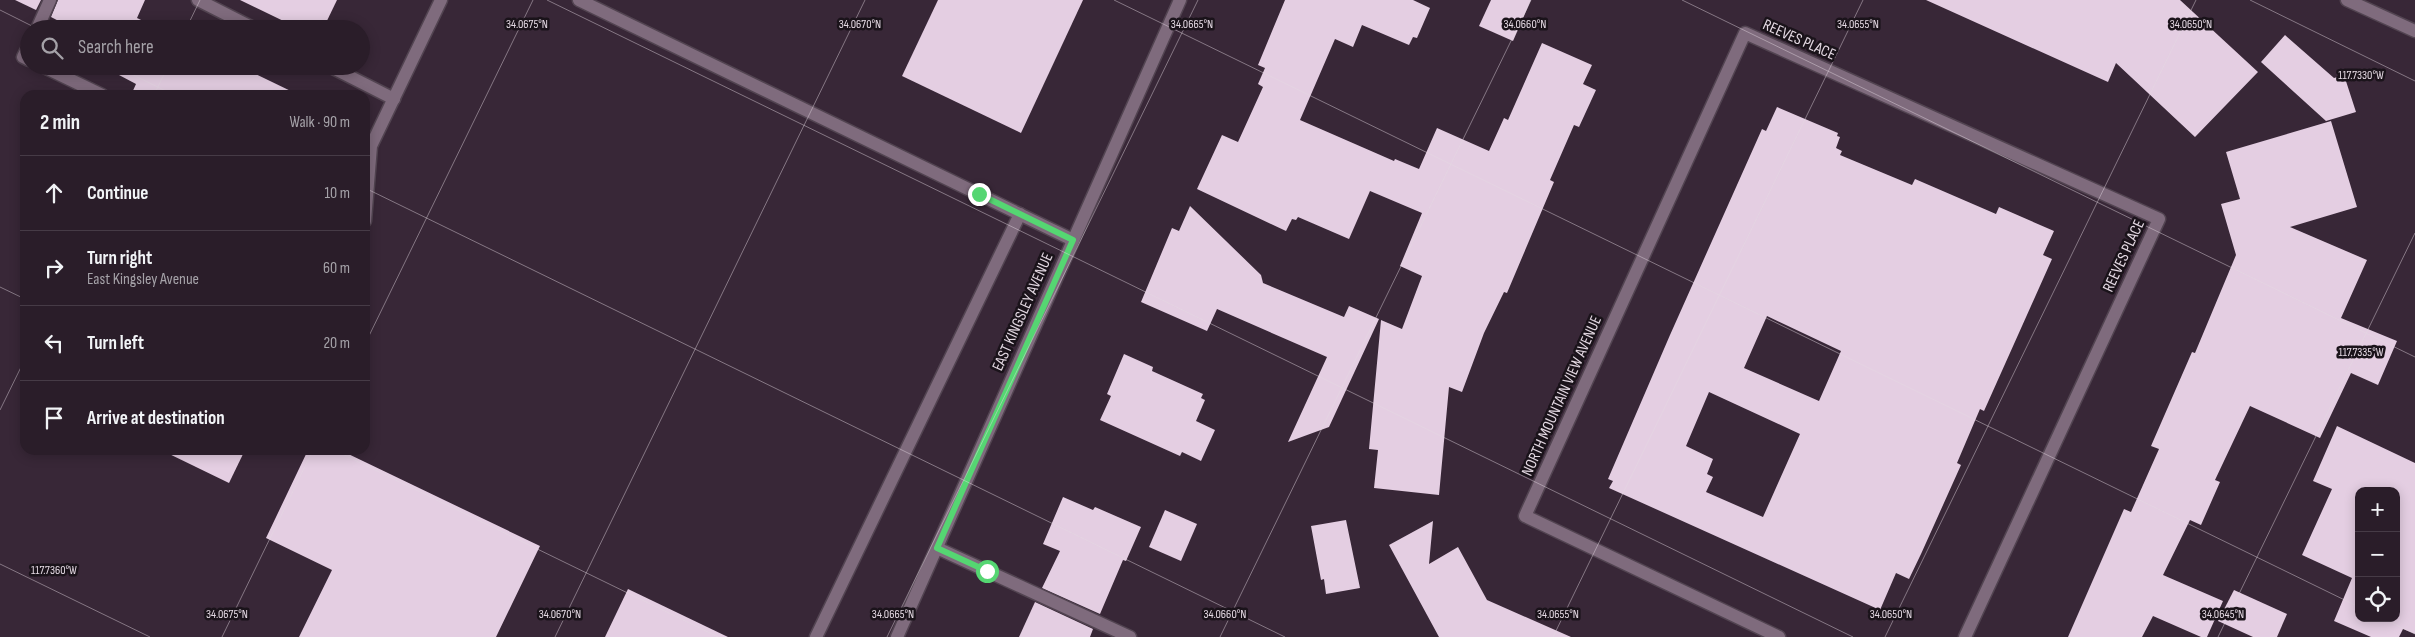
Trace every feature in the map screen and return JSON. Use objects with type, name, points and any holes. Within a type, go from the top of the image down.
[{"type":"street","points":[[40,20],[50,0]]},
{"type":"street","points":[[198,0],[237,20]]},
{"type":"street","points":[[370,158],[371,146],[441,0]]},
{"type":"street","points":[[579,0],[1073,240]]},
{"type":"street","name":"EAST KINGSLEY AVENUE","points":[[897,637],[1180,0]]},
{"type":"street","points":[[2347,0],[2415,31]]},
{"type":"street","name":"NORTH MOUNTAIN VIEW AVENUE","points":[[1745,33],[1525,516],[1779,637]]},
{"type":"street","name":"REEVES PLACE","points":[[1745,33],[2159,219],[1965,637]]},
{"type":"street","points":[[61,75],[92,90]]},
{"type":"street","points":[[347,75],[394,99]]},
{"type":"street","points":[[816,637],[1020,214]]},
{"type":"street","points":[[937,548],[1130,637]]},
{"type":"building","points":[[15,0],[41,0],[36,10]]},
{"type":"building","points":[[58,0],[145,0],[137,18],[141,20],[57,20],[51,17]]},
{"type":"building","points":[[240,0],[337,0],[327,20],[281,20]]},
{"type":"building","points":[[938,0],[1083,0],[1021,133],[902,76]]},
{"type":"building","points":[[1285,0],[1413,0],[1430,8],[1417,38],[1413,37],[1409,45],[1362,25],[1353,47],[1335,39],[1300,120],[1394,161],[1395,159],[1419,169],[1437,128],[1489,151],[1504,118],[1508,120],[1542,43],[1592,65],[1583,84],[1596,90],[1579,127],[1574,125],[1550,180],[1554,182],[1507,293],[1504,292],[1484,333],[1462,392],[1449,387],[1439,495],[1374,488],[1378,450],[1369,449],[1381,320],[1402,329],[1422,276],[1400,266],[1422,213],[1370,191],[1349,239],[1298,217],[1296,220],[1292,219],[1286,231],[1197,189],[1222,135],[1238,142],[1263,87],[1258,84],[1265,68],[1258,65]]},
{"type":"building","points":[[1491,0],[1531,0],[1513,41],[1479,26]]},
{"type":"building","points":[[1926,0],[2180,0],[2258,72],[2195,137],[2116,63],[2108,82]]},
{"type":"building","points":[[2285,35],[2334,78],[2344,75],[2356,112],[2326,121],[2261,62]]},
{"type":"building","points":[[119,75],[258,75],[289,90],[133,90],[136,84]]},
{"type":"building","points":[[1777,107],[1838,133],[1837,136],[1840,137],[1836,148],[1842,151],[1840,155],[1912,185],[1915,179],[1996,214],[1999,207],[2054,231],[2043,255],[2052,259],[1984,411],[1980,409],[1957,463],[1961,465],[1921,554],[1909,579],[1896,573],[1880,610],[1609,488],[1613,481],[1608,479],[1670,335],[1762,129],[1766,131]],"holes":[[[1767,316],[1841,351],[1819,401],[1744,368]],[[1709,392],[1800,434],[1763,517],[1706,492],[1713,477],[1707,474],[1713,459],[1686,446]]]},
{"type":"building","points":[[2331,121],[2357,207],[2290,227],[2367,260],[2341,318],[2397,341],[2378,385],[2351,373],[2320,438],[2250,406],[2215,480],[2220,482],[2201,525],[2190,520],[2163,575],[2223,601],[2207,637],[2201,637],[2153,616],[2142,637],[2068,637],[2124,509],[2131,512],[2159,449],[2151,446],[2192,352],[2195,353],[2236,255],[2221,204],[2240,199],[2226,152]]},
{"type":"building","points":[[1190,206],[1261,275],[1263,283],[1344,317],[1349,306],[1379,319],[1329,427],[1288,442],[1327,357],[1217,309],[1207,331],[1141,302],[1172,228],[1179,231]]},
{"type":"building","points":[[1124,354],[1153,367],[1152,371],[1203,394],[1201,398],[1205,400],[1196,421],[1215,430],[1201,461],[1182,452],[1180,456],[1100,420],[1111,396],[1107,394]]},
{"type":"building","points":[[2337,426],[2415,463],[2415,634],[2403,629],[2399,637],[2371,637],[2334,621],[2352,578],[2302,555],[2332,489],[2313,481]]},
{"type":"building","points":[[171,455],[243,455],[229,483]]},
{"type":"building","points":[[306,455],[350,455],[540,546],[496,637],[299,637],[332,570],[266,538]]},
{"type":"building","points":[[1063,497],[1093,510],[1095,507],[1141,527],[1126,561],[1123,560],[1100,614],[1042,588],[1060,551],[1043,544]]},
{"type":"building","points":[[1165,510],[1197,524],[1181,561],[1149,547]]},
{"type":"building","points":[[1346,520],[1360,588],[1326,594],[1324,579],[1321,580],[1311,526]]},
{"type":"building","points":[[1433,521],[1429,564],[1458,547],[1487,600],[1571,637],[1439,637],[1389,545]]},
{"type":"building","points":[[628,589],[728,637],[605,637]]},
{"type":"building","points":[[2234,590],[2287,614],[2277,637],[2253,637],[2218,621]]},
{"type":"building","points":[[1035,602],[1093,629],[1090,637],[1019,637]]},
{"type":"route","points":[[979,194],[1073,240],[937,548],[987,571]]}]
